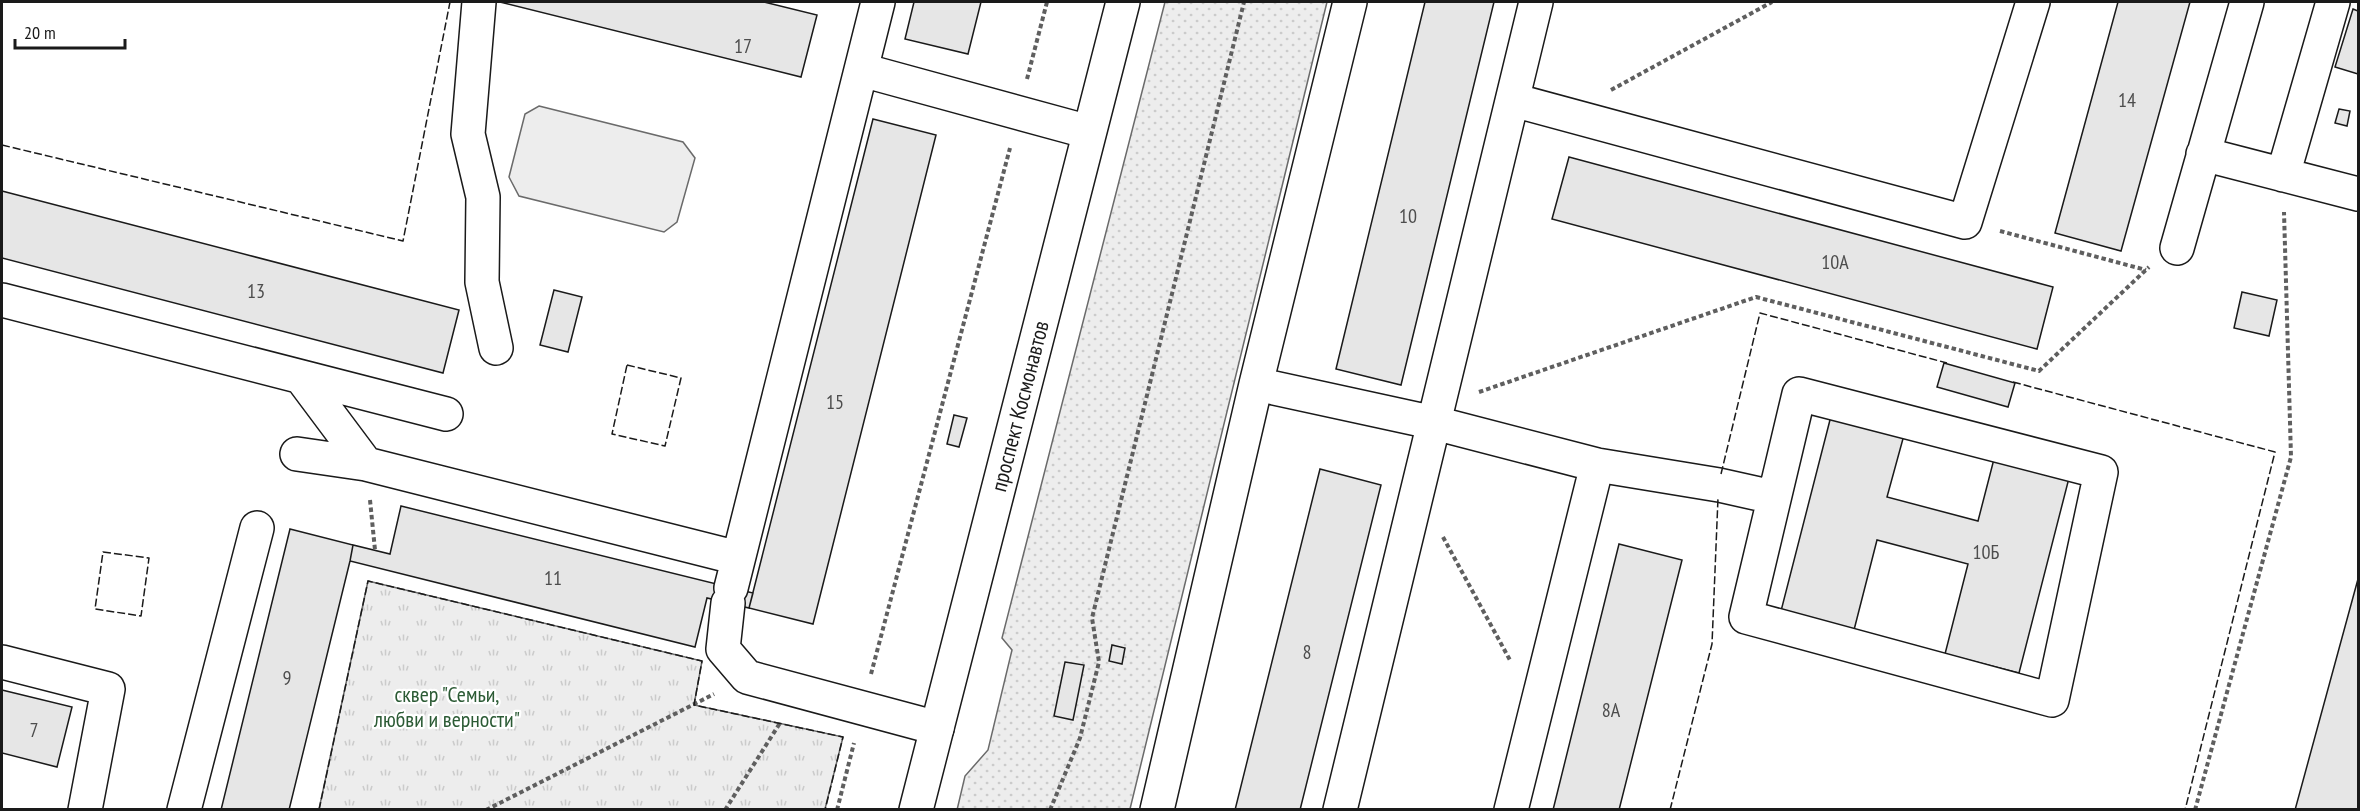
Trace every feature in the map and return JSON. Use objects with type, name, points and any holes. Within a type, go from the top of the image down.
[{"type":"main road","points":[[479,2],[468,134],[483,197],[483,282],[496,348]]},
{"type":"main road","points":[[878,2],[732,583],[723,649],[747,678],[937,728]]},
{"type":"main road","name":"проспект Космонавтов","points":[[916,810],[1123,2]]},
{"type":"main road","points":[[1157,810],[1256,384],[1350,2]]},
{"type":"main road","points":[[1340,810],[1536,2]]},
{"type":"main road","points":[[1512,100],[1965,222],[2033,2]]},
{"type":"main road","points":[[2165,255],[2204,154],[2247,2]]},
{"type":"main road","points":[[2283,175],[2333,2]]},
{"type":"main road","points":[[862,70],[1089,132]]},
{"type":"main road","points":[[2204,154],[2358,194]]},
{"type":"main road","points":[[2,300],[446,414]]},
{"type":"main road","points":[[301,377],[366,464]]},
{"type":"main road","points":[[1256,384],[1437,414],[1597,465],[1719,485],[1773,497]]},
{"type":"main road","points":[[1798,394],[2101,472],[2052,700],[1746,618],[1773,497],[1798,394]]},
{"type":"main road","points":[[297,454],[366,464],[732,583]]},
{"type":"main road","points":[[1511,810],[1597,465]]},
{"type":"main road","points":[[184,810],[257,528]]},
{"type":"main road","points":[[2,662],[108,689],[85,810]]},
{"type":"path","points":[[837,810],[1047,2]]},
{"type":"path","points":[[1050,810],[1080,738],[1100,662],[1092,618],[1244,2]]},
{"type":"path","points":[[1566,115],[1772,2]]},
{"type":"path","points":[[2195,810],[2291,457],[2283,175]]},
{"type":"path","points":[[1965,222],[2147,270]]},
{"type":"path","points":[[1437,414],[1756,297],[2038,371],[2165,255]]},
{"type":"path","points":[[366,464],[375,550]]},
{"type":"path","points":[[1418,491],[1536,708]]},
{"type":"path","points":[[486,810],[747,678]]},
{"type":"path","points":[[725,810],[799,692]]},
{"type":"green space","points":[[1165,2],[1327,2],[1130,809],[957,810],[965,776],[988,750],[1012,650],[1002,638]]},
{"type":"green space","name":"сквер \"Семьи, любви и верности\"","points":[[368,581],[702,661],[694,705],[843,737],[825,809],[319,809]]},
{"type":"shaded area","points":[[539,106],[683,142],[695,158],[677,222],[664,232],[519,196],[509,177],[525,114]]},
{"type":"building","points":[[500,2],[764,2],[817,15],[801,77]]},
{"type":"building","points":[[914,2],[981,2],[968,54],[905,39]]},
{"type":"building","points":[[1425,2],[1494,2],[1401,385],[1336,369]]},
{"type":"building","points":[[2118,2],[2190,2],[2121,251],[2055,233]]},
{"type":"building","points":[[2353,9],[2358,11],[2358,74],[2335,67]]},
{"type":"building","points":[[2339,109],[2350,111],[2347,126],[2335,123]]},
{"type":"building","points":[[873,119],[936,135],[813,624],[749,608]]},
{"type":"building","points":[[1569,157],[2053,287],[2037,349],[1552,219]]},
{"type":"building","points":[[2,191],[459,310],[443,373],[2,258]]},
{"type":"building","points":[[554,290],[582,297],[568,352],[540,345]]},
{"type":"building","points":[[2242,292],[2277,300],[2269,336],[2234,328]]},
{"type":"building","points":[[1944,363],[2015,383],[2008,407],[1937,387]]},
{"type":"building","points":[[954,415],[967,418],[959,447],[947,444]]},
{"type":"building","points":[[1831,416],[1904,435],[1887,497],[1978,521],[1994,459],[2069,478],[2019,673],[1945,654],[1968,564],[1877,540],[1854,630],[1781,611]]},
{"type":"building","points":[[1320,469],[1381,485],[1300,810],[1235,810]]},
{"type":"building","points":[[401,506],[753,593],[749,608],[707,598],[695,647],[350,561],[353,545],[390,554]]},
{"type":"building","points":[[290,529],[353,545],[289,810],[221,810]]},
{"type":"building","points":[[1619,544],[1682,560],[1619,810],[1553,810]]},
{"type":"building","points":[[2358,579],[2358,810],[2295,810]]},
{"type":"building","points":[[1112,645],[1125,648],[1122,664],[1109,661]]},
{"type":"building","points":[[1065,662],[1084,665],[1073,720],[1054,716]]},
{"type":"building","points":[[2,690],[72,707],[57,767],[2,753]]},
{"type":"fence","points":[[2,145],[403,241],[450,2]]},
{"type":"fence","points":[[1721,474],[1760,313],[1947,363]]},
{"type":"fence","points":[[627,365],[681,378],[665,446],[612,434],[627,365]]},
{"type":"fence","points":[[2013,382],[2275,452],[2185,810]]},
{"type":"fence","points":[[1670,810],[1712,644],[1718,498]]},
{"type":"fence","points":[[103,552],[149,558],[141,616],[95,609],[103,552]]},
{"type":"fence","points":[[319,810],[368,581],[702,661],[694,705],[843,737],[825,810]]}]
